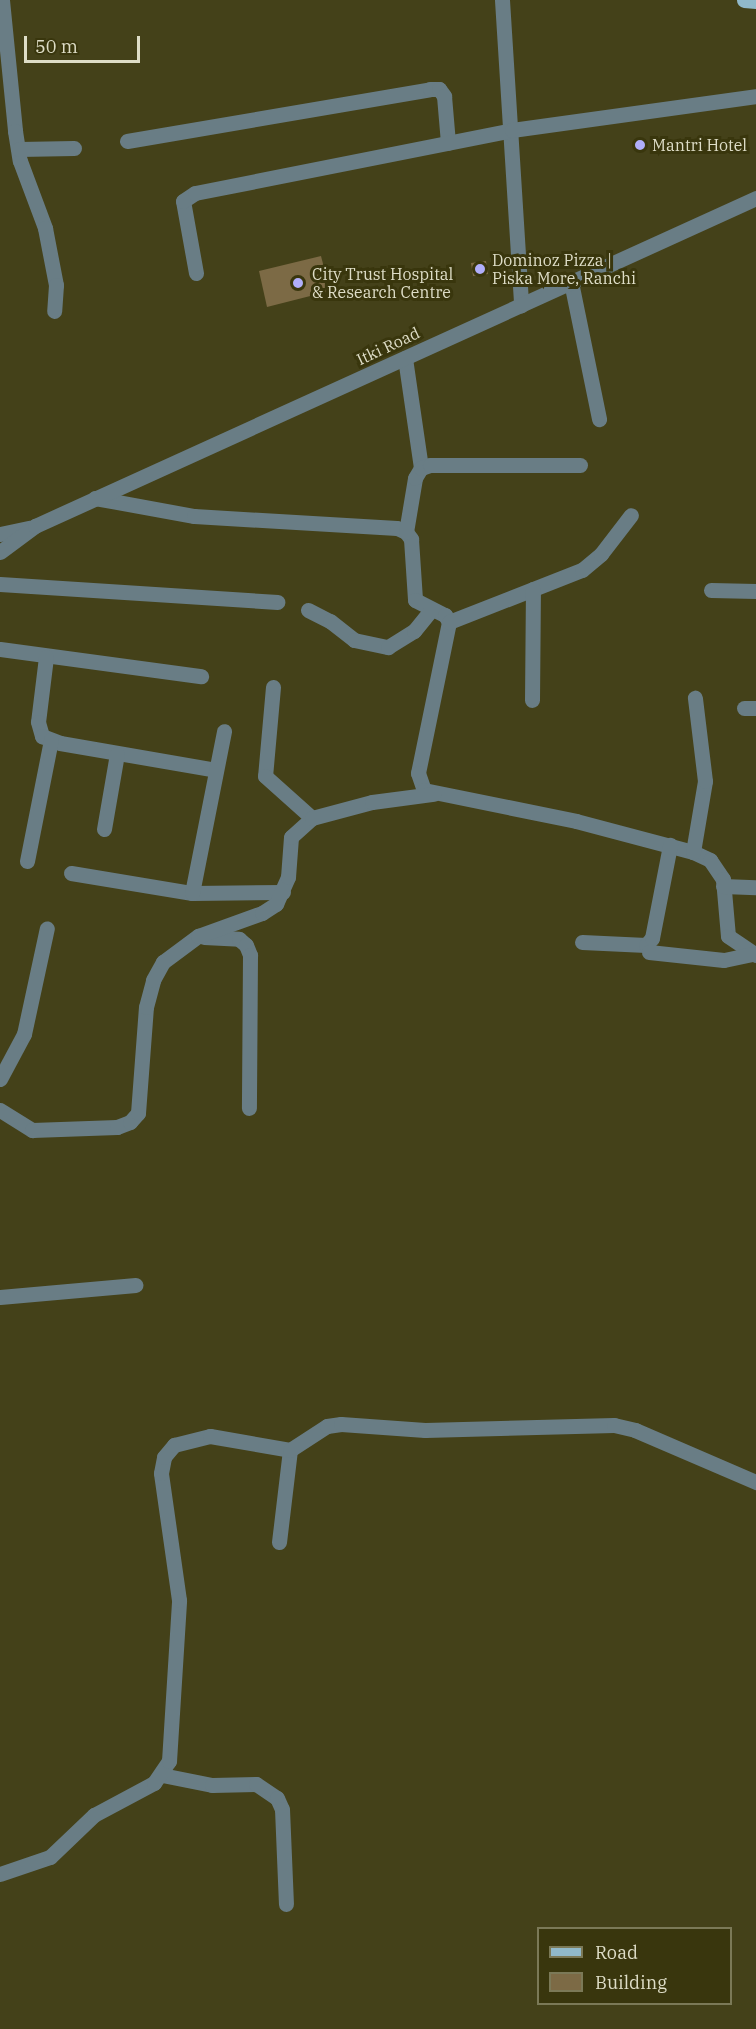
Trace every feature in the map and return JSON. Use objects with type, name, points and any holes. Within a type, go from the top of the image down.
[{"type":"main road","points":[[744,0],[756,1]]},
{"type":"street","points":[[3,0],[19,149],[45,228],[56,285],[54,311]]},
{"type":"street","points":[[502,0],[512,130],[521,305]]},
{"type":"street","points":[[127,141],[439,89],[444,96],[448,143]]},
{"type":"street","points":[[196,273],[184,216],[186,196],[512,130],[756,96]]},
{"type":"street","points":[[19,149],[74,148]]},
{"type":"street","name":"Itki Road","points":[[35,526],[756,198]]},
{"type":"street","points":[[571,282],[599,419]]},
{"type":"street","points":[[405,358],[421,468],[415,478],[406,532]]},
{"type":"street","points":[[421,468],[430,465],[580,465]]},
{"type":"street","points":[[95,498],[194,516],[397,528],[406,532],[411,538],[413,593],[421,606],[445,615],[449,622],[418,773],[419,783],[433,794]]},
{"type":"street","points":[[449,622],[590,565],[631,514]]},
{"type":"street","points":[[0,534],[35,526]]},
{"type":"street","points":[[0,552],[35,526]]},
{"type":"street","points":[[0,584],[277,602]]},
{"type":"street","points":[[532,700],[533,589]]},
{"type":"street","points":[[711,590],[756,591]]},
{"type":"street","points":[[308,610],[330,621],[354,640],[388,647],[414,632],[432,609]]},
{"type":"street","points":[[0,650],[201,676]]},
{"type":"street","points":[[46,657],[38,731],[51,740],[117,754],[216,770]]},
{"type":"street","points":[[273,687],[265,776],[312,818]]},
{"type":"street","points":[[693,852],[705,781],[695,698]]},
{"type":"street","points":[[192,893],[224,731]]},
{"type":"street","points":[[27,861],[51,740]]},
{"type":"street","points":[[104,830],[117,754]]},
{"type":"street","points":[[0,1110],[32,1130],[117,1127],[130,1122],[138,1113],[142,1037],[153,980],[163,962],[198,936],[262,913],[276,904],[283,892],[291,837],[312,818],[372,802],[433,794],[527,809],[693,852],[718,867],[723,886],[728,936],[754,955]]},
{"type":"street","points":[[582,942],[637,947],[652,938],[670,845]]},
{"type":"street","points":[[71,873],[192,893],[283,892]]},
{"type":"street","points":[[723,886],[756,887]]},
{"type":"street","points":[[0,1079],[24,1034],[47,928]]},
{"type":"street","points":[[198,936],[238,939],[246,945],[250,955],[249,1108]]},
{"type":"street","points":[[649,952],[724,960],[754,955]]},
{"type":"street","points":[[0,1297],[135,1285]]},
{"type":"street","points":[[0,1874],[50,1857],[94,1815],[154,1783],[162,1775],[169,1761],[179,1599],[162,1488],[164,1457],[174,1445],[210,1436],[290,1449],[327,1426],[340,1424],[425,1430],[614,1425],[635,1430],[756,1482]]},
{"type":"street","points":[[279,1542],[290,1449]]},
{"type":"street","points":[[162,1775],[212,1785],[256,1784],[277,1798],[282,1809],[286,1904]]},
{"type":"building","points":[[321,256],[330,291],[267,307],[259,271]]},
{"type":"building","name":"Dominoz Pizza | Piska More, Ranchi","points":[[486,261],[488,274],[473,276],[471,263]]},
{"type":"place","name":"Mantri Hotel","points":[[640,145]]},
{"type":"place","name":"Dominoz Pizza | Piska More, Ranchi","points":[[480,269]]},
{"type":"place","name":"City Trust Hospital & Research Centre","points":[[298,283]]}]
